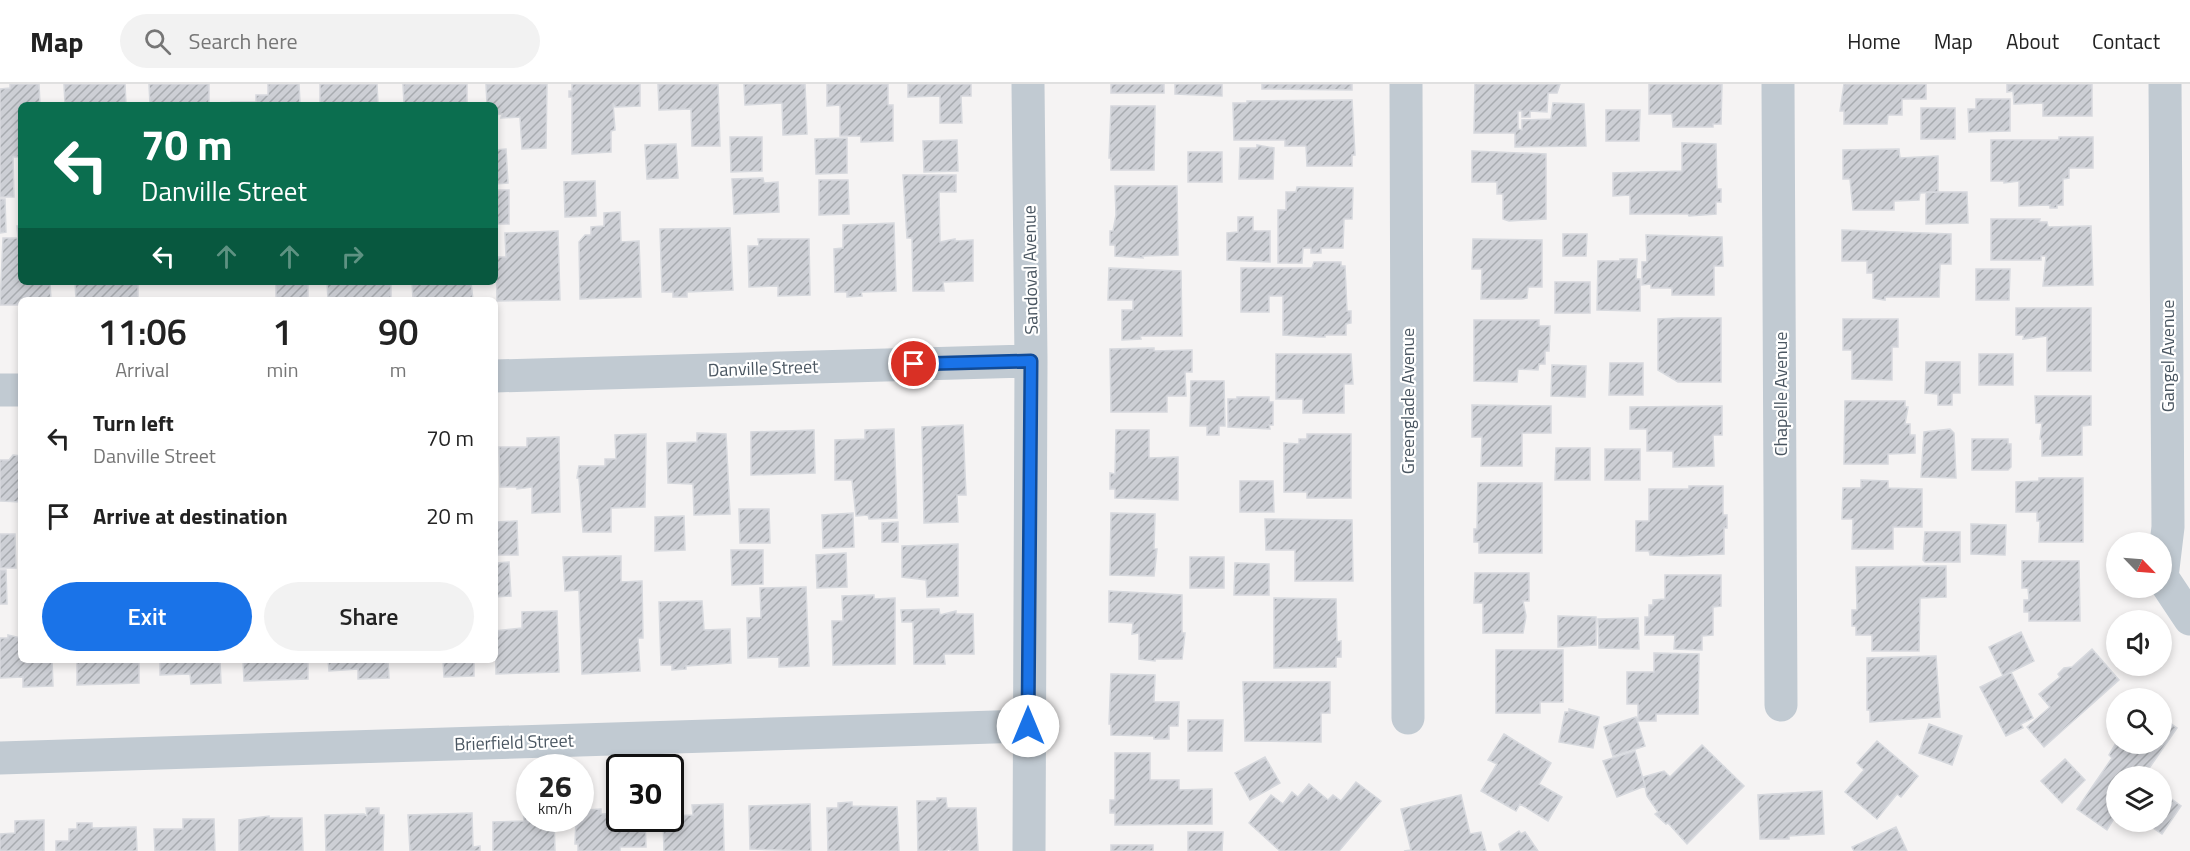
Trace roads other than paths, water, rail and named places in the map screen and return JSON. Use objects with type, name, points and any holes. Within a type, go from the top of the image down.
[{"type":"street","name":"Sandoval Avenue","points":[[1028,84],[1031,361],[1029,851]]},
{"type":"street","name":"Greenglade Avenue","points":[[1406,84],[1408,718]]},
{"type":"street","name":"Chapelle Avenue","points":[[1778,84],[1781,705]]},
{"type":"street","name":"Gangel Avenue","points":[[2165,84],[2168,527],[2163,577],[2190,619]]},
{"type":"street","name":"Danville Street","points":[[498,376],[1031,361]]},
{"type":"street","points":[[0,390],[18,390]]},
{"type":"street","name":"Brierfield Street","points":[[0,758],[1028,726]]}]
